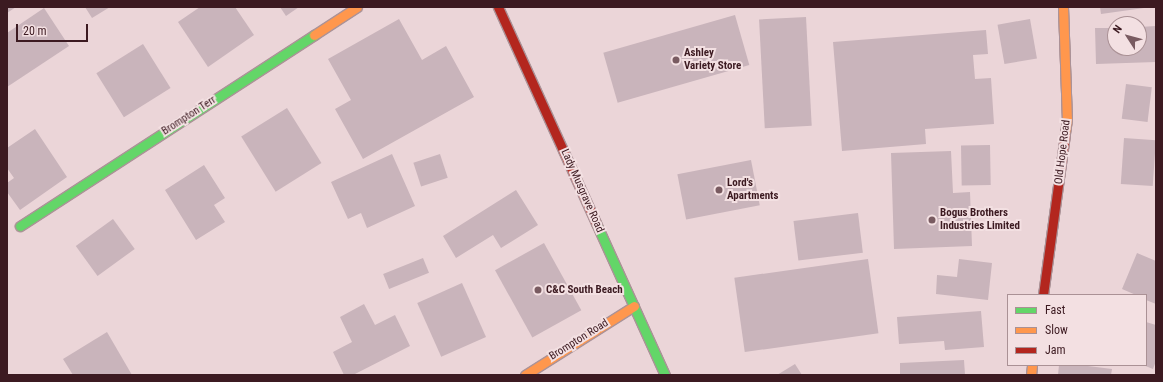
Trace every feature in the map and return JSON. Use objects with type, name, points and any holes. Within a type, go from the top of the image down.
[{"type":"main road","name":"Brompton Terr","points":[[20,226],[357,7]]},
{"type":"main road","name":"Lady Musgrave Road","points":[[498,7],[665,375]]},
{"type":"main road","name":"Old Hope Road","points":[[1043,294],[1067,119],[1063,7]]},
{"type":"main road","name":"Brompton Road","points":[[525,375],[634,306]]},
{"type":"building","points":[[7,7],[16,7],[7,13]]},
{"type":"building","points":[[85,7],[110,7],[92,18]]},
{"type":"building","points":[[200,7],[235,7],[254,35],[208,67],[178,22]]},
{"type":"building","points":[[280,7],[299,7],[286,16]]},
{"type":"building","points":[[1100,7],[1144,7],[1144,8],[1101,14]]},
{"type":"building","points":[[44,8],[69,46],[7,87],[7,33]]},
{"type":"building","name":"Ashley Variety Store","points":[[735,15],[749,65],[618,103],[603,53]]},
{"type":"building","points":[[806,17],[812,126],[765,128],[759,19]]},
{"type":"building","points":[[399,19],[422,60],[446,46],[474,97],[363,159],[335,109],[351,100],[328,59]]},
{"type":"building","points":[[1030,19],[1037,58],[1004,64],[998,25]]},
{"type":"building","points":[[1156,26],[1156,62],[1096,64],[1095,28],[1107,28],[1107,56],[1147,56],[1147,27]]},
{"type":"building","points":[[986,30],[988,54],[973,55],[975,79],[991,78],[994,124],[925,129],[926,144],[842,151],[833,42]]},
{"type":"building","points":[[143,44],[171,88],[124,117],[96,73]]},
{"type":"building","points":[[1126,84],[1152,87],[1148,122],[1122,119]]},
{"type":"building","points":[[287,108],[321,163],[276,192],[241,137]]},
{"type":"building","points":[[35,129],[67,177],[20,210],[7,192],[7,183],[14,178],[7,168],[7,148]]},
{"type":"building","points":[[1124,138],[1156,140],[1153,186],[1121,184]]},
{"type":"building","points":[[990,145],[991,185],[962,186],[961,146]]},
{"type":"building","name":"Bogus Brothers Industries Limited","points":[[951,151],[953,193],[970,192],[972,246],[894,249],[891,153]]},
{"type":"building","points":[[392,154],[415,206],[367,228],[361,213],[348,219],[331,182]]},
{"type":"building","points":[[440,154],[448,178],[421,186],[413,163]]},
{"type":"building","name":"Lord's Apartments","points":[[751,160],[760,205],[686,219],[677,174]]},
{"type":"building","points":[[204,165],[225,198],[214,205],[225,222],[196,240],[165,190]]},
{"type":"building","points":[[516,190],[538,225],[501,248],[493,235],[456,258],[443,236]]},
{"type":"building","points":[[858,213],[863,253],[798,261],[793,221]]},
{"type":"building","points":[[113,219],[135,249],[98,276],[76,246]]},
{"type":"building","name":"C&C South Beach","points":[[544,243],[581,310],[532,337],[495,270]]},
{"type":"building","points":[[1137,253],[1156,261],[1156,304],[1147,300],[1147,294],[1134,294],[1122,289]]},
{"type":"building","points":[[423,258],[429,273],[389,289],[383,274]]},
{"type":"building","points":[[868,259],[878,333],[745,352],[734,278]]},
{"type":"building","points":[[959,259],[992,263],[988,300],[936,294],[937,275],[957,277]]},
{"type":"building","points":[[462,283],[486,337],[441,357],[417,303]]},
{"type":"building","points":[[364,304],[375,325],[395,315],[410,346],[353,375],[344,375],[333,352],[352,342],[340,317]]},
{"type":"building","points":[[981,311],[984,347],[945,350],[944,341],[899,344],[897,317]]},
{"type":"building","points":[[1147,322],[1156,325],[1156,361],[1153,369],[1146,366],[1147,366]]},
{"type":"building","points":[[107,332],[132,375],[73,375],[63,359]]},
{"type":"building","points":[[964,360],[965,375],[900,375],[900,363]]},
{"type":"building","points":[[795,364],[802,375],[777,375]]},
{"type":"building","points":[[1059,366],[1088,366],[1112,369],[1111,375],[1058,375]]},
{"type":"traffic: fast","points":[[20,226],[314,35]]},
{"type":"traffic: fast","points":[[596,223],[665,375]]},
{"type":"traffic: slow","points":[[314,35],[357,7]]},
{"type":"traffic: slow","points":[[1063,7],[1067,119],[1065,134]]},
{"type":"traffic: slow","points":[[525,375],[634,306]]},
{"type":"traffic: slow","points":[[1031,375],[1032,366]]},
{"type":"traffic: jam","points":[[498,7],[596,223]]},
{"type":"traffic: jam","points":[[1043,294],[1065,134]]},
{"type":"place","name":"Ashley Variety Store","points":[[676,60]]},
{"type":"place","name":"Lord's Apartments","points":[[719,190]]},
{"type":"place","name":"Bogus Brothers Industries Limited","points":[[932,220]]},
{"type":"place","name":"C&C South Beach","points":[[538,290]]}]
